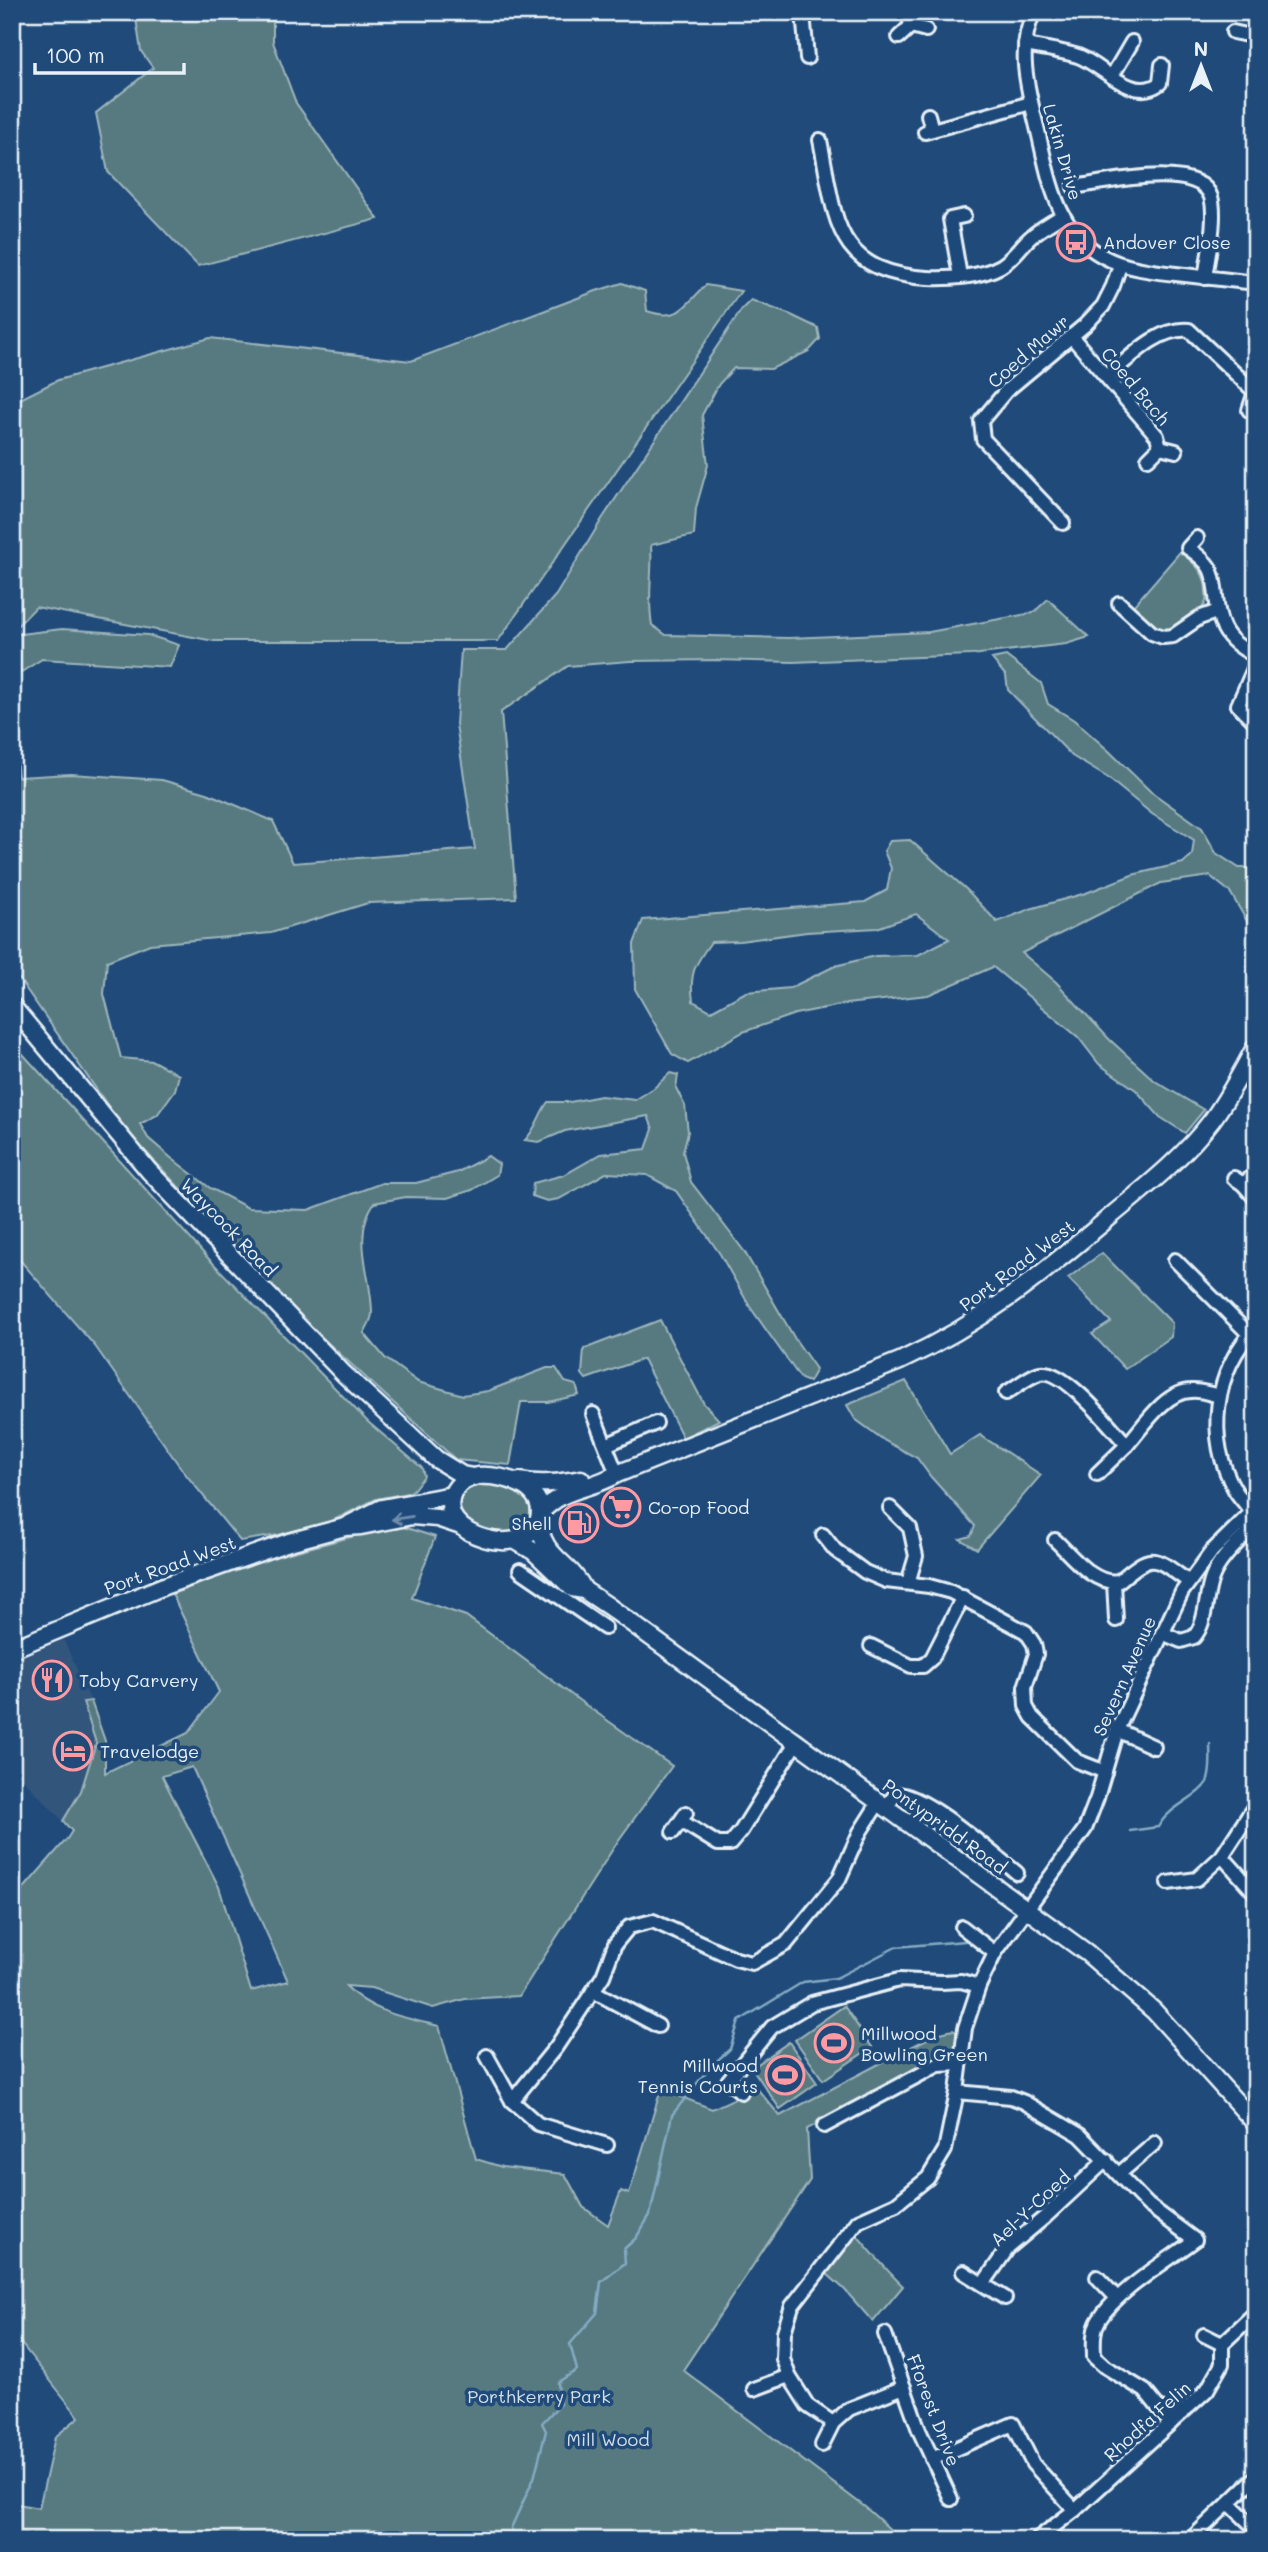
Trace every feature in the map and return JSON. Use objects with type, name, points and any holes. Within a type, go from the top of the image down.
[{"type":"main road","name":"Waycock Road","points":[[12,1006],[165,1189],[344,1374],[436,1459],[457,1473],[473,1477]]},
{"type":"main road","name":"Port Road West","points":[[539,1516],[560,1495],[604,1482],[617,1474],[900,1361],[944,1340],[991,1312],[1062,1258],[1181,1155],[1221,1107],[1256,1046]]},
{"type":"main road","name":"Waycock Road","points":[[436,1459],[453,1493]]},
{"type":"main road","name":"Port Road West","points":[[510,1480],[557,1484],[602,1474],[617,1474]]},
{"type":"main road","points":[[492,1476],[510,1480],[530,1491],[537,1500],[539,1516],[535,1529],[528,1536],[516,1541],[489,1539],[458,1525],[451,1511],[453,1493],[459,1485],[473,1477],[492,1476]]},
{"type":"main road","name":"Port Road West","points":[[12,1649],[164,1586],[289,1542],[345,1527],[383,1508],[453,1493]]},
{"type":"main road","name":"Port Road West","points":[[345,1527],[361,1527],[412,1516],[437,1518],[458,1525]]},
{"type":"main road","name":"Pontypridd Road","points":[[539,1516],[541,1537],[546,1548],[578,1579],[584,1590]]},
{"type":"main road","name":"Pontypridd Road","points":[[516,1541],[533,1551],[572,1588],[584,1590],[608,1606],[1087,1953],[1154,2011],[1256,2124]]},
{"type":"street","points":[[803,12],[807,58]]},
{"type":"street","points":[[908,12],[911,26]]},
{"type":"street","name":"Lakin Drive","points":[[1034,12],[1025,45],[1024,73],[1052,190],[1063,215],[1077,236],[1098,254],[1131,269],[1256,283]]},
{"type":"street","points":[[911,26],[926,30]]},
{"type":"street","points":[[900,37],[911,26]]},
{"type":"street","points":[[1233,32],[1256,37]]},
{"type":"street","points":[[1112,76],[1132,42]]},
{"type":"street","points":[[1025,45],[1082,58],[1126,86],[1141,89],[1154,88],[1160,83],[1161,65]]},
{"type":"street","points":[[928,116],[928,131],[1031,103]]},
{"type":"street","points":[[820,140],[839,226],[845,240],[858,256],[880,269],[902,276],[933,278],[988,271],[1000,266],[1031,237],[1063,215]]},
{"type":"street","points":[[1074,187],[1160,176],[1185,178],[1205,188],[1211,198],[1213,215],[1205,278]]},
{"type":"street","points":[[960,276],[950,219],[964,216]]},
{"type":"street","name":"Coed Mawr","points":[[1063,523],[983,439],[981,421],[1006,391],[1104,306],[1120,265]]},
{"type":"street","points":[[1107,377],[1163,334],[1176,329],[1189,330],[1255,392],[1249,410]]},
{"type":"street","name":"Coed Bach","points":[[1071,336],[1157,436],[1160,447],[1148,459]]},
{"type":"street","points":[[1160,447],[1176,451]]},
{"type":"street","points":[[1197,538],[1188,548],[1209,566],[1213,576],[1216,612],[1222,626],[1231,639],[1256,656]]},
{"type":"street","points":[[1119,603],[1152,633],[1163,637],[1173,636],[1199,618],[1216,612]]},
{"type":"street","points":[[1256,664],[1238,705],[1256,723]]},
{"type":"street","points":[[1242,1180],[1256,1199]]},
{"type":"street","points":[[1175,1260],[1252,1331],[1234,1355],[1219,1396],[1217,1423],[1223,1462],[1235,1490],[1254,1510]]},
{"type":"street","points":[[1006,1393],[1040,1373],[1052,1373],[1074,1389],[1127,1445]]},
{"type":"street","points":[[1097,1474],[1163,1404],[1179,1392],[1194,1390],[1219,1396]]},
{"type":"street","points":[[593,1414],[617,1474]]},
{"type":"street","points":[[606,1445],[656,1423]]},
{"type":"street","points":[[890,1508],[910,1528],[916,1556],[908,1583]]},
{"type":"street","name":"Severn Avenue","points":[[789,2376],[783,2359],[784,2332],[792,2306],[858,2221],[896,2204],[928,2178],[945,2150],[957,2092],[965,2028],[979,1986],[995,1953],[1085,1829],[1117,1730],[1189,1582],[1227,1534],[1254,1510]]},
{"type":"street","points":[[1162,1633],[1181,1641],[1194,1637],[1201,1623],[1213,1574],[1230,1550],[1251,1529]]},
{"type":"street","points":[[823,1535],[835,1550],[865,1572],[886,1581],[937,1588],[963,1597],[1026,1632],[1034,1644],[1036,1654],[1026,1688],[1026,1706],[1032,1717],[1077,1761],[1105,1772]]},
{"type":"street","points":[[1055,1540],[1094,1576],[1119,1581],[1138,1564],[1149,1560],[1160,1561],[1189,1582]]},
{"type":"street","points":[[516,1571],[600,1625],[608,1606]]},
{"type":"street","points":[[1114,1582],[1116,1620]]},
{"type":"street","points":[[871,1646],[911,1666],[923,1666],[933,1658],[963,1597]]},
{"type":"street","points":[[1117,1730],[1154,1747]]},
{"type":"street","points":[[680,1822],[718,1844],[730,1844],[741,1831],[797,1741]]},
{"type":"street","points":[[512,2101],[556,2047],[593,1992],[603,1976],[615,1944],[629,1927],[653,1921],[736,1959],[752,1963],[786,1944],[839,1879],[860,1832],[883,1804],[896,1794],[912,1798],[940,1814],[1017,1873]]},
{"type":"street","points":[[1168,1883],[1197,1879],[1222,1856],[1256,1804]]},
{"type":"street","points":[[1222,1856],[1256,1894]]},
{"type":"street","points":[[962,1927],[995,1953]]},
{"type":"street","points":[[741,2092],[728,2081],[772,2026],[812,2003],[899,1980],[961,1980],[979,1986]]},
{"type":"street","points":[[593,1992],[658,2026]]},
{"type":"street","points":[[487,2056],[512,2101],[538,2124],[607,2145]]},
{"type":"street","points":[[824,2126],[938,2065],[960,2064]]},
{"type":"street","points":[[957,2092],[1024,2102],[1080,2135],[1148,2206],[1195,2240],[1117,2298],[1098,2321],[1094,2334],[1094,2357],[1145,2391],[1171,2423]]},
{"type":"street","points":[[1119,2174],[1155,2143]]},
{"type":"street","name":"Ael-Y-Coed","points":[[983,2284],[1008,2248],[1105,2160]]},
{"type":"street","points":[[963,2272],[1005,2298]]},
{"type":"street","points":[[1097,2277],[1117,2298]]},
{"type":"street","points":[[1204,2335],[1222,2344],[1255,2313]]},
{"type":"street","name":"Fforest Drive","points":[[885,2334],[919,2430],[951,2499]]},
{"type":"street","name":"Rhodfa Felin","points":[[1036,2540],[1075,2510],[1207,2390],[1222,2364],[1222,2344]]},
{"type":"street","points":[[754,2389],[789,2376],[808,2406],[833,2423]]},
{"type":"street","points":[[822,2445],[833,2423],[849,2409],[904,2387]]},
{"type":"street","points":[[932,2459],[1013,2424],[1033,2463],[1075,2510]]},
{"type":"street","points":[[1189,2540],[1256,2477]]},
{"type":"street","points":[[1228,2503],[1256,2529]]},
{"type":"shaded area","points":[[64,1640],[91,1701],[83,1702],[96,1743],[81,1791],[63,1821],[12,1768],[12,1673],[16,1659]]},
{"type":"green space","points":[[135,12],[273,12],[273,42],[296,103],[378,219],[198,266],[108,172],[96,113],[153,68],[141,51]]},
{"type":"green space","points":[[622,283],[645,291],[647,311],[667,315],[681,310],[706,285],[741,291],[498,641],[214,641],[36,607],[12,631],[12,403],[58,380],[210,338],[411,361]]},
{"type":"green space","points":[[751,300],[818,328],[820,339],[809,351],[771,369],[734,368],[719,384],[702,415],[708,465],[696,508],[694,535],[651,545],[652,625],[666,635],[789,638],[929,632],[1033,613],[1048,599],[1089,637],[1066,644],[971,655],[793,662],[630,661],[568,666],[501,712],[516,898],[368,903],[271,933],[150,944],[107,961],[104,994],[121,1058],[153,1061],[179,1075],[175,1090],[157,1115],[140,1124],[148,1138],[170,1157],[210,1188],[248,1208],[308,1210],[382,1183],[416,1183],[458,1172],[488,1156],[499,1164],[497,1175],[472,1190],[447,1198],[406,1197],[374,1203],[364,1229],[364,1257],[372,1313],[364,1333],[385,1358],[418,1382],[463,1395],[488,1391],[547,1368],[556,1368],[565,1382],[576,1385],[579,1395],[548,1402],[521,1402],[510,1465],[456,1460],[317,1333],[125,1130],[12,969],[12,725],[18,777],[71,774],[162,780],[207,793],[273,821],[293,863],[475,849],[456,724],[461,650],[507,650],[556,595],[602,519],[742,309]]},
{"type":"green space","points":[[1180,552],[1202,574],[1206,603],[1176,628],[1157,631],[1134,609],[1134,605]]},
{"type":"green space","points":[[62,629],[148,635],[179,645],[170,667],[42,659],[12,678],[12,635]]},
{"type":"green space","points":[[1006,656],[1041,683],[1048,704],[1074,720],[1150,791],[1202,828],[1216,853],[1239,868],[1256,868],[1256,932],[1252,930],[1230,892],[1210,876],[1161,883],[1022,953],[1056,982],[1109,1039],[1155,1081],[1204,1110],[1185,1133],[1160,1117],[1136,1090],[1099,1064],[1078,1037],[993,967],[928,995],[846,1004],[795,1014],[743,1032],[688,1063],[672,1054],[635,989],[634,944],[643,920],[865,902],[887,890],[891,868],[884,851],[890,841],[910,840],[967,890],[997,922],[1132,875],[1183,863],[1192,855],[1194,840],[1152,814],[1108,778],[1072,756],[1008,690],[1006,676],[992,659]],"holes":[[[916,914],[949,939],[918,955],[875,956],[835,966],[790,988],[746,992],[711,1011],[693,1001],[694,969],[711,942],[877,928]]]},
{"type":"green space","points":[[12,1042],[207,1257],[368,1422],[422,1468],[424,1476],[413,1490],[376,1499],[332,1521],[279,1535],[240,1541],[183,1471],[95,1346],[12,1251]]},
{"type":"green space","points":[[670,1073],[678,1075],[676,1088],[685,1106],[688,1132],[683,1152],[691,1182],[744,1251],[795,1339],[816,1369],[809,1382],[801,1379],[750,1307],[720,1254],[676,1191],[647,1175],[606,1173],[559,1199],[547,1201],[532,1196],[533,1183],[564,1175],[601,1154],[646,1149],[653,1129],[648,1116],[565,1131],[539,1142],[525,1140],[548,1102],[570,1102],[601,1096],[635,1100],[654,1088]]},
{"type":"green space","points":[[1102,1253],[1172,1323],[1171,1337],[1125,1369],[1092,1334],[1111,1322],[1068,1278]]},
{"type":"green space","points":[[660,1320],[704,1404],[719,1420],[683,1438],[643,1359],[586,1379],[582,1374],[584,1349]]},
{"type":"green space","points":[[906,1381],[950,1454],[980,1435],[1041,1475],[977,1549],[960,1539],[971,1536],[975,1526],[917,1458],[885,1441],[855,1419],[847,1405]]},
{"type":"green space","points":[[483,1482],[511,1488],[525,1496],[531,1508],[528,1526],[516,1533],[501,1533],[473,1525],[463,1517],[457,1508],[458,1499],[466,1490]]},
{"type":"green space","points":[[397,1525],[435,1537],[412,1598],[466,1616],[672,1766],[618,1841],[519,1996],[465,1999],[433,2008],[371,1988],[346,1986],[377,2008],[439,2026],[476,2159],[502,2167],[565,2174],[583,2207],[608,2225],[621,2191],[629,2194],[661,2089],[712,2109],[755,2086],[780,2116],[936,2034],[953,2030],[958,2034],[958,2047],[951,2055],[807,2129],[810,2180],[683,2370],[865,2507],[902,2540],[12,2540],[12,2503],[39,2508],[55,2437],[79,2417],[12,2332],[12,1902],[72,1831],[63,1821],[81,1791],[96,1743],[83,1702],[91,1701],[105,1741],[105,1773],[188,1733],[219,1692],[172,1594],[266,1559]],"holes":[[[192,1767],[288,1981],[251,1991],[219,1887],[162,1776]]]},
{"type":"green space","name":"Millwood Bowling Green","points":[[844,2006],[872,2047],[823,2080],[795,2040]]},
{"type":"green space","name":"Millwood Tennis Courts","points":[[789,2042],[817,2083],[780,2109],[752,2068]]},
{"type":"green space","points":[[854,2232],[903,2286],[873,2322],[826,2273]]},
{"type":"waterway","points":[[1130,1831],[1158,1827],[1169,1813],[1203,1788],[1210,1773],[1210,1744]]},
{"type":"waterway","points":[[515,2540],[511,2528],[534,2478],[546,2431],[542,2423],[560,2404],[558,2382],[577,2370],[570,2344],[597,2313],[601,2282],[625,2263],[624,2249],[636,2238],[650,2215],[672,2115],[709,2068],[730,2049],[739,2021],[803,1982],[836,1978],[896,1947],[965,1941]]},
{"type":"place","name":"Andover Close","points":[[1076,242]]},
{"type":"place","name":"Co-op Food","points":[[621,1507]]},
{"type":"place","name":"Shell","points":[[579,1523]]},
{"type":"place","name":"Toby Carvery","points":[[52,1680]]},
{"type":"place","name":"Travelodge","points":[[73,1751]]},
{"type":"place","name":"Millwood Bowling Green","points":[[834,2043]]},
{"type":"place","name":"Millwood Tennis Courts","points":[[785,2075]]},
{"type":"park label","name":"Porthkerry Park","points":[[539,2396]]},
{"type":"park label","name":"Mill Wood","points":[[608,2439]]}]
